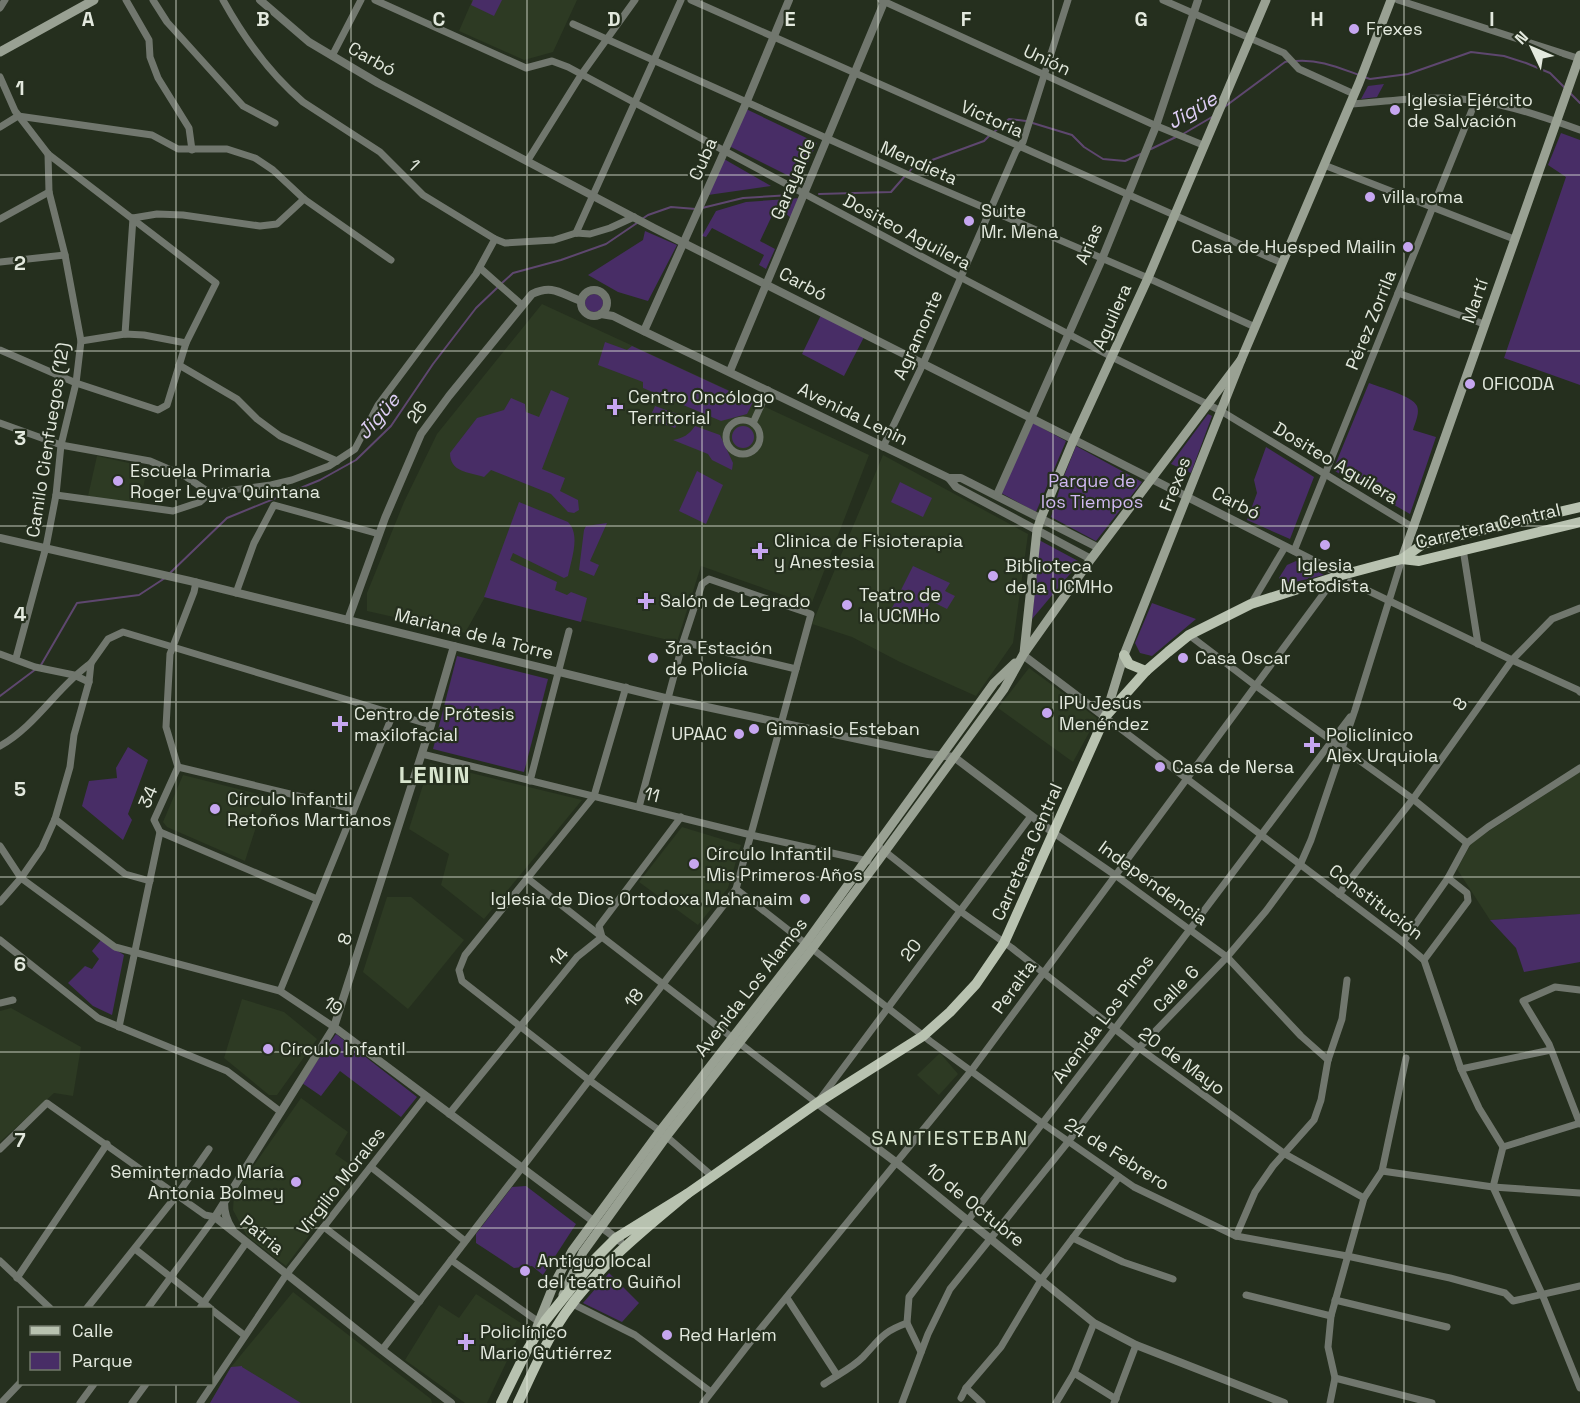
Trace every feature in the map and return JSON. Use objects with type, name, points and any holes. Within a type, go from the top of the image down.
[{"type":"main road","points":[[1,49],[94,0]]},
{"type":"main road","name":"Aguilera","points":[[1023,655],[1037,530],[1041,518],[1073,441],[1148,278],[1266,0]]},
{"type":"main road","name":"Frexes","points":[[1105,717],[1124,655],[1241,360],[1359,83],[1391,0]]},
{"type":"main road","name":"Martí","points":[[1402,559],[1514,238],[1580,58]]},
{"type":"main road","name":"Avenida Los Álamos","points":[[526,1352],[554,1284],[572,1251],[597,1225],[663,1134],[954,757],[1004,689],[1023,655],[1091,559],[1241,360]]},
{"type":"main road","name":"Carretera Central","points":[[501,1403],[526,1352],[562,1298],[616,1238],[687,1194],[817,1103],[923,1035],[950,1012],[976,984],[1004,943],[1105,717],[1146,671],[1189,635],[1251,604],[1346,579],[1402,559],[1423,544],[1580,507]]},
{"type":"main road","name":"Carretera Central","points":[[1402,559],[1419,561],[1580,522]]},
{"type":"main road","name":"Avenida Los Álamos","points":[[882,849],[942,756],[994,683],[1023,655]]},
{"type":"main road","points":[[1124,655],[1129,664],[1146,671]]},
{"type":"main road","name":"Carretera Central","points":[[518,1403],[555,1329],[573,1304],[626,1245],[687,1194]]},
{"type":"main road","name":"Avenida Los Álamos","points":[[562,1298],[597,1225]]},
{"type":"main road","points":[[555,1329],[562,1298]]},
{"type":"street","points":[[0,8],[5,0]]},
{"type":"street","points":[[126,0],[149,40],[150,57],[158,78],[189,128],[192,150]]},
{"type":"street","points":[[153,0],[174,30],[243,106],[274,123]]},
{"type":"street","name":"1","points":[[223,0],[272,74],[303,102],[380,152],[423,195],[495,239],[505,243],[554,240],[576,233],[590,234],[634,217]]},
{"type":"street","name":"Carbó","points":[[260,0],[309,42],[378,83],[654,228],[1390,601],[1579,690]]},
{"type":"street","points":[[332,56],[361,0]]},
{"type":"street","name":"Dositeo Aguilera","points":[[375,0],[526,68],[552,61],[581,75],[1112,357],[1221,411],[1414,528]]},
{"type":"street","points":[[528,160],[581,75],[635,0]]},
{"type":"street","points":[[576,233],[681,0]]},
{"type":"street","name":"Victoria","points":[[691,0],[1282,263]]},
{"type":"street","name":"Cuba","points":[[644,331],[747,101],[789,0]]},
{"type":"street","name":"Agramonte","points":[[883,447],[1016,151],[1020,147],[1032,117],[1068,0]]},
{"type":"street","points":[[1163,0],[1249,39],[1284,52],[1299,69],[1354,94]]},
{"type":"street","name":"Arias","points":[[997,495],[1102,259],[1150,141],[1198,0]]},
{"type":"street","points":[[1398,0],[1580,58]]},
{"type":"street","name":"Unión","points":[[884,1],[1044,76],[1203,145]]},
{"type":"street","name":"Garayalde","points":[[730,371],[884,1]]},
{"type":"street","name":"Mendieta","points":[[573,24],[901,172],[1148,278],[1255,327]]},
{"type":"street","points":[[0,77],[18,116],[48,154],[216,283],[186,343],[167,405],[158,410],[76,383],[0,350]]},
{"type":"street","points":[[1350,104],[1401,99],[1476,100],[1516,109],[1580,130]]},
{"type":"street","name":"Pérez Zorrila","points":[[1251,604],[1290,549],[1325,474],[1476,100]]},
{"type":"street","points":[[0,127],[18,116],[152,135],[178,149],[227,149],[255,158],[273,170],[304,199],[391,260]]},
{"type":"street","name":"Camilo Cienfuegos (12)","points":[[16,658],[46,547],[56,495],[61,445],[76,383],[81,341],[66,255],[49,192],[48,154]]},
{"type":"street","points":[[1324,165],[1514,238]]},
{"type":"street","points":[[0,219],[49,192]]},
{"type":"street","points":[[134,218],[157,214],[183,215],[260,225],[277,224],[304,199]]},
{"type":"street","points":[[125,334],[134,218]]},
{"type":"street","points":[[56,495],[173,511],[200,502],[210,493],[292,480],[337,461],[355,449],[378,405],[469,284],[495,239]]},
{"type":"street","points":[[0,262],[66,255]]},
{"type":"street","points":[[478,271],[492,279],[522,305]]},
{"type":"street","name":"26","points":[[348,620],[379,534],[421,434],[532,294],[553,289],[581,302]]},
{"type":"street","points":[[581,302],[585,294],[593,290],[604,296],[613,316]]},
{"type":"street","points":[[1398,293],[1484,324]]},
{"type":"street","name":"Avenida Lenin","points":[[581,302],[586,313],[593,316],[601,314],[613,316],[949,478],[961,478],[997,495],[1099,548]]},
{"type":"street","points":[[601,314],[607,304]]},
{"type":"street","points":[[81,341],[125,334],[150,335],[186,343]]},
{"type":"street","points":[[179,365],[237,399],[256,419],[280,436],[337,461]]},
{"type":"street","points":[[753,423],[768,390]]},
{"type":"street","points":[[738,421],[753,423],[759,433],[757,446],[747,453],[735,452],[727,443],[728,430],[738,421]]},
{"type":"street","points":[[0,423],[61,445],[150,461],[185,476],[210,493]]},
{"type":"street","name":"Avenida Lenin","points":[[949,478],[956,487],[1091,559]]},
{"type":"street","points":[[236,593],[254,543],[274,505],[379,534]]},
{"type":"street","name":"Mariana de la Torre","points":[[0,538],[196,582],[669,699],[942,756]]},
{"type":"street","points":[[1463,549],[1478,644]]},
{"type":"street","name":"Calle 6","points":[[902,1403],[921,1352],[950,1290],[1068,1142],[1139,1048],[1227,957],[1266,911],[1300,865],[1311,840],[1355,710],[1402,559]]},
{"type":"street","name":"18","points":[[381,1350],[736,889],[811,614],[709,579],[702,584],[683,642]]},
{"type":"street","points":[[196,582],[172,646],[167,693],[166,728],[178,767],[353,809]]},
{"type":"street","name":"Peralta","points":[[703,1403],[971,1071],[1328,589]]},
{"type":"street","name":"8","points":[[1339,894],[1413,799],[1512,660],[1552,619],[1580,608]]},
{"type":"street","points":[[530,781],[569,630]]},
{"type":"street","points":[[0,746],[25,727],[74,675],[91,663],[108,639],[123,632],[431,724]]},
{"type":"street","points":[[1189,635],[1413,799],[1467,843]]},
{"type":"street","points":[[639,807],[683,642],[796,669]]},
{"type":"street","name":"8","points":[[215,1217],[334,1027],[422,754],[454,646]]},
{"type":"street","points":[[0,654],[39,668],[74,675],[89,682]]},
{"type":"street","name":"Constitución","points":[[1023,655],[1424,960],[1461,1069],[1479,1108],[1503,1147]]},
{"type":"street","points":[[0,902],[21,878],[42,848],[56,819],[70,767],[74,735],[89,682],[91,663]]},
{"type":"street","points":[[626,687],[594,796],[465,955],[459,970],[462,981],[589,1080],[663,1134],[712,1176]]},
{"type":"street","name":"Avenida Los Pinos","points":[[907,1323],[909,1297],[1355,710]]},
{"type":"street","points":[[280,991],[393,714]]},
{"type":"street","name":"11","points":[[422,754],[871,863]]},
{"type":"street","points":[[942,756],[954,757]]},
{"type":"street","name":"Independencia","points":[[954,757],[1053,833],[1227,957],[1301,1036],[1328,1060]]},
{"type":"street","name":"34","points":[[119,1027],[160,832],[154,820],[178,767]]},
{"type":"street","points":[[1403,942],[1448,878],[1467,843],[1580,768]]},
{"type":"street","name":"20","points":[[817,1103],[1031,816]]},
{"type":"street","points":[[602,937],[599,926],[681,817]]},
{"type":"street","points":[[56,819],[125,874],[150,881]]},
{"type":"street","points":[[160,832],[317,899]]},
{"type":"street","name":"19","points":[[0,846],[21,878],[115,947],[280,991],[334,1027],[626,1245]]},
{"type":"street","name":"20 de Mayo","points":[[882,849],[1114,1030],[1285,1154],[1364,1198]]},
{"type":"street","name":"10 de Octubre","points":[[528,878],[897,1163],[1094,1323],[1136,1345],[1283,1403]]},
{"type":"street","points":[[1424,960],[1468,901],[1467,893],[1448,878]]},
{"type":"street","name":"24 de Febrero","points":[[736,889],[923,1035],[1068,1142],[1134,1187],[1236,1236],[1450,1278],[1505,1293],[1513,1301],[1580,1286]]},
{"type":"street","name":"14","points":[[449,1114],[577,957],[602,937]]},
{"type":"street","points":[[0,940],[98,1018],[227,1071],[281,1112]]},
{"type":"street","points":[[1236,1236],[1255,1192],[1273,1166],[1314,1120],[1321,1100],[1328,1060],[1342,1019],[1347,980]]},
{"type":"street","points":[[1580,990],[1555,987],[1524,1001],[1551,1050],[1580,1124],[1503,1147],[1493,1187],[1542,1294],[1580,1388]]},
{"type":"street","points":[[0,1003],[13,1000]]},
{"type":"street","points":[[1461,1069],[1551,1050]]},
{"type":"street","points":[[1330,1403],[1335,1378],[1328,1347],[1331,1316],[1364,1198],[1382,1171],[1406,1058]]},
{"type":"street","name":"Virgilio Morales","points":[[213,1383],[286,1275],[426,1096]]},
{"type":"street","name":"Patria","points":[[0,1149],[47,1103],[206,1215],[215,1217],[451,1403]]},
{"type":"street","points":[[17,1278],[107,1144]]},
{"type":"street","points":[[88,1307],[177,1195],[209,1149]]},
{"type":"street","points":[[371,1167],[465,1241]]},
{"type":"street","points":[[1382,1171],[1493,1187],[1580,1193]]},
{"type":"street","points":[[961,1398],[966,1388],[1001,1347],[1041,1280],[1119,1177]]},
{"type":"street","points":[[224,1202],[227,1221],[236,1234]]},
{"type":"street","points":[[149,1307],[215,1217]]},
{"type":"street","points":[[324,1227],[420,1301]]},
{"type":"street","points":[[1073,1238],[1123,1262],[1173,1279]]},
{"type":"street","points":[[207,1307],[246,1243]]},
{"type":"street","points":[[135,1249],[205,1307]]},
{"type":"street","points":[[451,1260],[539,1322]]},
{"type":"street","points":[[0,1261],[49,1307]]},
{"type":"street","points":[[1246,1294],[1331,1316]]},
{"type":"street","points":[[787,1298],[837,1375]]},
{"type":"street","points":[[1335,1300],[1447,1327]]},
{"type":"street","points":[[573,1304],[635,1335],[711,1392]]},
{"type":"street","points":[[213,1313],[244,1335]]},
{"type":"street","points":[[824,1384],[863,1358],[880,1337],[890,1329],[907,1323],[921,1352]]},
{"type":"street","points":[[1056,1403],[1074,1373],[1094,1323]]},
{"type":"street","points":[[1074,1373],[1115,1401],[1136,1345]]},
{"type":"street","points":[[1335,1378],[1432,1403]]},
{"type":"street","points":[[4,1400],[18,1385]]},
{"type":"street","points":[[80,1403],[93,1385]]},
{"type":"street","points":[[132,1403],[145,1385]]},
{"type":"street","name":"Virgilio Morales","points":[[200,1403],[212,1385]]},
{"type":"street","points":[[966,1388],[982,1403]]},
{"type":"shaded area","points":[[470,0],[577,0],[553,52],[524,60],[459,31],[472,1]]},
{"type":"shaded area","points":[[542,304],[869,455],[811,605],[701,566],[677,642],[485,597],[465,633],[367,611],[367,593],[404,502],[437,434]]},
{"type":"shaded area","points":[[883,455],[1028,534],[1013,643],[976,696],[900,662],[852,637],[812,624]]},
{"type":"shaded area","name":"Escuela Primaria Roger Leyva Quintana","points":[[97,456],[147,467],[140,505],[88,496]]},
{"type":"shaded area","name":"IPU Jesús Menéndez","points":[[1029,668],[1097,718],[1073,762],[998,708]]},
{"type":"shaded area","points":[[430,763],[582,800],[484,919],[441,885],[449,854],[409,829]]},
{"type":"shaded area","points":[[1580,772],[1580,914],[1490,920],[1457,869],[1472,842]]},
{"type":"shaded area","name":"Círculo Infantil Retoños Martianos","points":[[183,775],[266,796],[245,861],[167,827],[163,822]]},
{"type":"shaded area","name":"Círculo Infantil Mis Primeros Años","points":[[682,827],[741,845],[728,888],[698,925],[639,882]]},
{"type":"shaded area","points":[[387,897],[411,897],[464,940],[408,1009],[363,972]]},
{"type":"shaded area","name":"Círculo Infantil","points":[[242,999],[284,1012],[317,1039],[277,1095],[269,1095],[224,1058]]},
{"type":"shaded area","points":[[11,1008],[81,1047],[73,1096],[54,1093],[0,1142],[0,1011]]},
{"type":"shaded area","points":[[940,1053],[958,1074],[939,1095],[917,1075]]},
{"type":"shaded area","name":"Seminternado María Antonia Bolmey","points":[[301,1098],[348,1132],[335,1154],[358,1170],[286,1266],[247,1236],[233,1210],[234,1194]]},
{"type":"shaded area","points":[[293,1292],[431,1399],[432,1403],[210,1403],[231,1367]]},
{"type":"shaded area","name":"Policlínico Mario Gutiérrez","points":[[476,1294],[524,1325],[487,1403],[465,1403],[405,1360],[439,1305],[459,1318]]},
{"type":"green space","points":[[473,0],[502,0],[494,16],[471,5]]},
{"type":"green space","points":[[1384,84],[1377,97],[1361,99],[1368,86]]},
{"type":"green space","points":[[746,109],[817,143],[799,181],[729,146]]},
{"type":"green space","points":[[1561,133],[1580,140],[1580,385],[1504,358],[1566,177],[1548,165]]},
{"type":"green space","points":[[724,159],[771,186],[708,195]]},
{"type":"green space","points":[[801,198],[792,219],[784,212],[785,209],[777,205],[760,241],[775,249],[766,269],[759,265],[764,255],[712,228],[706,237],[702,236],[716,211],[746,202]]},
{"type":"green space","points":[[645,231],[677,245],[648,301],[618,292],[588,275],[643,240]]},
{"type":"green space","points":[[594,294],[600,297],[603,303],[600,309],[594,312],[588,309],[585,303],[588,297]]},
{"type":"green space","points":[[821,315],[864,337],[844,376],[802,354]]},
{"type":"green space","points":[[605,342],[627,350],[632,346],[753,402],[747,414],[721,421],[643,388],[643,382],[598,365]]},
{"type":"green space","points":[[1369,383],[1403,395],[1414,402],[1418,412],[1413,430],[1436,437],[1410,514],[1333,470]]},
{"type":"green space","points":[[551,390],[569,398],[542,469],[565,478],[560,491],[578,500],[579,510],[574,513],[568,512],[551,494],[491,470],[484,477],[466,472],[457,468],[451,459],[450,453],[477,418],[504,410],[511,398],[525,404],[526,412],[539,417]]},
{"type":"green space","points":[[655,406],[683,416],[675,428],[653,420],[651,415]]},
{"type":"green space","points":[[1208,414],[1212,416],[1191,473],[1171,464]]},
{"type":"green space","points":[[1033,423],[1066,441],[1036,512],[1001,493]]},
{"type":"green space","points":[[695,426],[720,435],[733,463],[732,470],[712,460],[708,454],[673,440],[686,436]]},
{"type":"green space","points":[[743,426],[751,429],[754,437],[751,445],[743,448],[735,445],[732,437],[735,429]]},
{"type":"green space","name":"Parque de los Tiempos","points":[[1076,446],[1142,482],[1096,541],[1051,517]]},
{"type":"green space","points":[[1266,447],[1314,477],[1290,539],[1247,520],[1257,493],[1254,480]]},
{"type":"green space","points":[[697,471],[723,485],[706,524],[679,511]]},
{"type":"green space","points":[[900,482],[932,498],[923,517],[891,502]]},
{"type":"green space","points":[[519,502],[568,522],[572,527],[575,541],[568,576],[564,578],[513,553],[510,560],[557,582],[555,590],[567,595],[571,592],[587,598],[581,622],[484,597]]},
{"type":"green space","points":[[607,523],[590,561],[599,565],[594,576],[579,570],[586,526]]},
{"type":"green space","points":[[1039,540],[1080,562],[1032,619]]},
{"type":"green space","points":[[1296,561],[1324,575],[1287,584],[1279,578],[1287,565]]},
{"type":"green space","points":[[913,566],[950,583],[945,591],[955,596],[947,609],[931,601],[918,624],[891,610]]},
{"type":"green space","points":[[1152,603],[1196,619],[1152,656],[1140,653],[1135,643]]},
{"type":"green space","points":[[457,656],[548,679],[524,772],[433,749]]},
{"type":"green space","points":[[128,747],[148,760],[128,814],[132,820],[123,840],[82,806],[89,781],[117,778],[116,768]]},
{"type":"green space","points":[[1580,914],[1580,962],[1524,972],[1516,948],[1490,920]]},
{"type":"green space","points":[[101,940],[124,955],[112,1015],[93,1006],[68,983],[85,966],[92,969],[99,959],[92,951]]},
{"type":"green space","points":[[336,1034],[417,1097],[401,1117],[340,1071],[321,1096],[302,1083]]},
{"type":"green space","points":[[526,1186],[576,1224],[543,1275],[532,1266],[514,1268],[476,1243],[476,1234],[512,1187]]},
{"type":"green space","points":[[609,1273],[639,1303],[622,1322],[583,1303]]},
{"type":"green space","points":[[242,1366],[301,1403],[210,1403],[231,1367]]},
{"type":"waterway","name":"Jigüe","points":[[1364,77],[1370,79],[1408,74],[1471,52],[1504,56],[1526,63],[1550,73],[1566,89]]},
{"type":"waterway","name":"Jigüe","points":[[1223,108],[1289,61]]},
{"type":"waterway","name":"Jigüe","points":[[1295,61],[1320,62],[1359,75]]},
{"type":"waterway","name":"Jigüe","points":[[1570,93],[1580,103]]},
{"type":"waterway","name":"Jigüe","points":[[1183,134],[1212,117]]},
{"type":"waterway","name":"Jigüe","points":[[994,132],[1009,119],[1026,121],[1072,135],[1084,147],[1103,159],[1125,161],[1143,153]]},
{"type":"waterway","name":"Jigüe","points":[[909,172],[913,167],[984,141],[990,135]]},
{"type":"waterway","name":"Jigüe","points":[[1151,149],[1178,136]]},
{"type":"waterway","name":"Jigüe","points":[[819,194],[891,192],[905,176]]},
{"type":"waterway","name":"Jigüe","points":[[702,208],[743,198],[791,195]]},
{"type":"waterway","name":"Jigüe","points":[[642,219],[671,207],[696,209]]},
{"type":"waterway","name":"Jigüe","points":[[502,283],[513,273],[561,260],[606,244],[637,223]]},
{"type":"waterway","name":"Jigüe","points":[[169,574],[227,518],[320,480],[356,460],[391,426],[433,364],[476,308],[498,287]]},
{"type":"waterway","name":"Jigüe","points":[[41,665],[77,603],[139,595],[165,578]]},
{"type":"waterway","name":"Jigüe","points":[[0,696],[36,669]]},
{"type":"place","name":"Frexes","points":[[1354,29]]},
{"type":"place","name":"Iglesia Ejército de Salvación","points":[[1395,110]]},
{"type":"place","name":"villa roma","points":[[1370,197]]},
{"type":"place","name":"Suite Mr. Mena","points":[[969,221]]},
{"type":"place","name":"Casa de Huesped Mailin","points":[[1408,247]]},
{"type":"place","name":"OFICODA","points":[[1470,384]]},
{"type":"place","name":"Centro Oncólogo Territorial","points":[[615,407]]},
{"type":"place","name":"Escuela Primaria Roger Leyva Quintana","points":[[118,481]]},
{"type":"place","name":"Iglesia Metodista","points":[[1325,545]]},
{"type":"place","name":"Clinica de Fisioterapia y Anestesia","points":[[760,551]]},
{"type":"place","name":"Biblioteca de la UCMHo","points":[[993,576]]},
{"type":"place","name":"Salón de Legrado","points":[[646,601]]},
{"type":"place","name":"Teatro de la UCMHo","points":[[847,605]]},
{"type":"place","name":"3ra Estación de Policía","points":[[653,658]]},
{"type":"place","name":"Casa Oscar","points":[[1183,658]]},
{"type":"place","name":"IPU Jesús Menéndez","points":[[1047,713]]},
{"type":"place","name":"Centro de Prótesis maxilofacial","points":[[340,724]]},
{"type":"place","name":"Gimnasio Esteban","points":[[754,729]]},
{"type":"place","name":"UPAAC","points":[[739,734]]},
{"type":"place","name":"Policlínico Alex Urquiola","points":[[1312,745]]},
{"type":"place","name":"Casa de Nersa","points":[[1160,767]]},
{"type":"place","name":"Círculo Infantil Retoños Martianos","points":[[215,809]]},
{"type":"place","name":"Círculo Infantil Mis Primeros Años","points":[[694,864]]},
{"type":"place","name":"Iglesia de Dios Ortodoxa Mahanaim","points":[[805,899]]},
{"type":"place","name":"Círculo Infantil","points":[[268,1049]]},
{"type":"place","name":"Seminternado María Antonia Bolmey","points":[[296,1182]]},
{"type":"place","name":"Antiguo local del teatro Guiñol","points":[[525,1271]]},
{"type":"place","name":"Red Harlem","points":[[667,1335]]},
{"type":"place","name":"Policlínico Mario Gutiérrez","points":[[466,1342]]},
{"type":"district","name":"LENIN","points":[[435,775]]},
{"type":"district","name":"SANTIESTEBAN","points":[[950,1138]]}]
